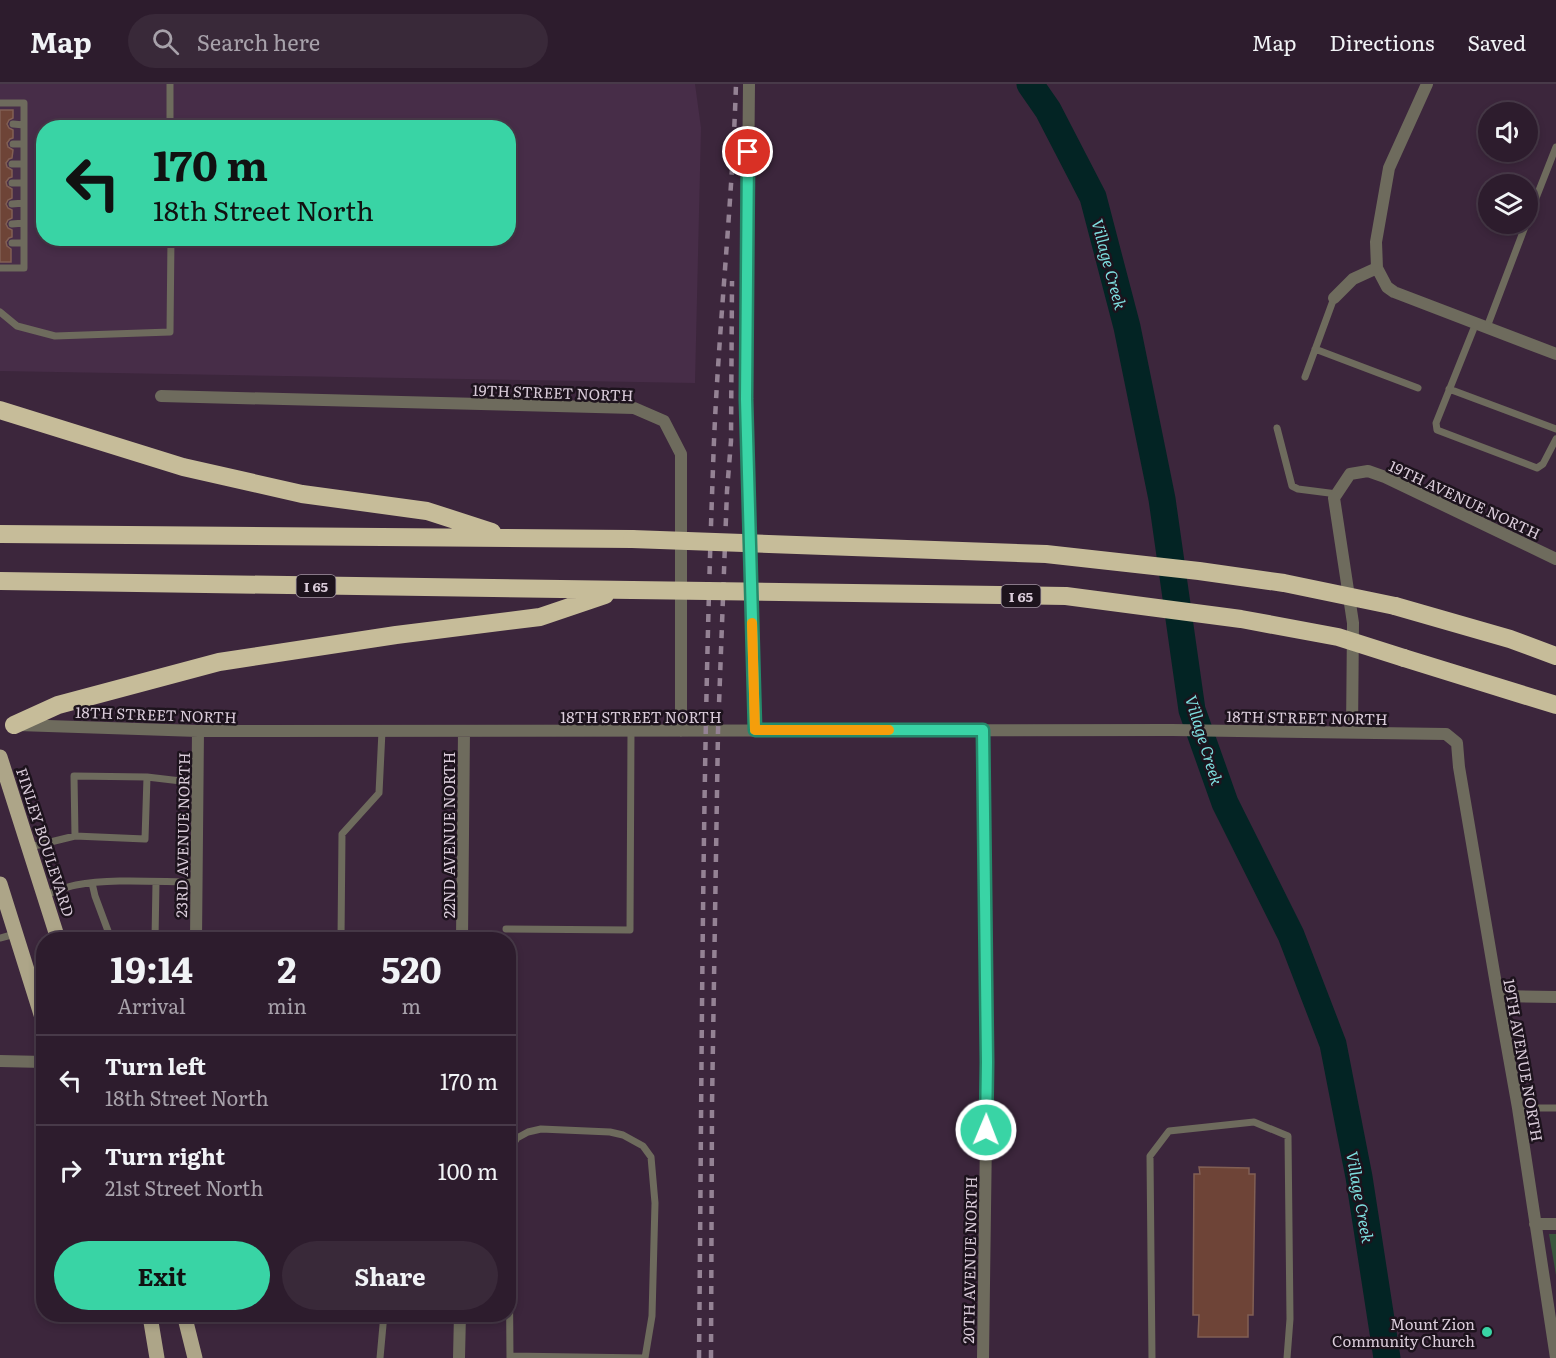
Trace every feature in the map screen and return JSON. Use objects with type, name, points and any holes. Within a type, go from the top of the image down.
[{"type":"highway","points":[[0,410],[183,467],[302,494],[427,512],[508,538]]},
{"type":"highway","points":[[0,534],[632,539],[1046,554],[1284,583],[1395,606],[1510,639],[1556,656]]},
{"type":"highway","name":"I 65","points":[[0,581],[1066,596],[1241,620],[1338,637],[1556,705]]},
{"type":"highway","points":[[14,725],[58,705],[219,662],[396,635],[540,617],[625,591]]},
{"type":"main road","name":"FINLEY BOULEVARD","points":[[0,757],[56,932]]},
{"type":"main road","points":[[0,884],[36,998]]},
{"type":"main road","points":[[151,1322],[157,1358]]},
{"type":"main road","points":[[186,1322],[195,1358]]},
{"type":"street","points":[[749,84],[746,399],[755,730]]},
{"type":"street","points":[[1427,84],[1389,168],[1376,242],[1377,268],[1387,287],[1394,292],[1556,354]]},
{"type":"street","points":[[1334,298],[1353,279],[1377,268]]},
{"type":"street","name":"19TH STREET NORTH","points":[[161,396],[634,408],[664,421],[681,454],[681,731]]},
{"type":"street","name":"19TH AVENUE NORTH","points":[[1337,494],[1350,474],[1368,471],[1556,559]]},
{"type":"street","points":[[1337,494],[1334,498],[1353,623],[1352,732]]},
{"type":"street","name":"18TH STREET NORTH","points":[[14,725],[198,731],[1172,730],[1446,734],[1457,743],[1460,767]]},
{"type":"street","name":"20TH AVENUE NORTH","points":[[983,730],[987,1062],[983,1358]]},
{"type":"street","name":"23RD AVENUE NORTH","points":[[196,932],[198,731]]},
{"type":"street","name":"22ND AVENUE NORTH","points":[[462,932],[464,731]]},
{"type":"street","name":"19TH AVENUE NORTH","points":[[1460,767],[1518,1108],[1556,1358]]},
{"type":"street","points":[[1498,996],[1556,997]]},
{"type":"street","points":[[0,1061],[36,1062]]},
{"type":"street","points":[[1535,1224],[1556,1224]]},
{"type":"street","points":[[459,1358],[460,1322]]},
{"type":"lane","points":[[170,84],[170,120]]},
{"type":"lane","points":[[0,103],[24,103],[24,268],[0,268]]},
{"type":"lane","points":[[13,124],[24,124]]},
{"type":"lane","points":[[13,144],[24,144]]},
{"type":"lane","points":[[1538,194],[1556,147]]},
{"type":"lane","points":[[12,164],[24,164]]},
{"type":"lane","points":[[12,183],[24,183]]},
{"type":"lane","points":[[12,204],[24,203]]},
{"type":"lane","points":[[12,224],[24,223]]},
{"type":"lane","points":[[1522,234],[1481,325],[1449,389],[1436,423],[1437,430],[1537,468],[1543,464],[1556,439]]},
{"type":"lane","points":[[12,243],[24,243]]},
{"type":"lane","points":[[0,312],[17,326],[55,336],[170,332],[171,246]]},
{"type":"lane","points":[[1305,377],[1334,298]]},
{"type":"lane","points":[[1315,349],[1418,388]]},
{"type":"lane","points":[[1449,389],[1556,429]]},
{"type":"lane","points":[[1277,428],[1292,486],[1298,489],[1337,494]]},
{"type":"lane","points":[[340,932],[342,834],[379,793],[382,731]]},
{"type":"lane","points":[[506,929],[630,930],[631,731]]},
{"type":"lane","points":[[75,836],[74,776],[147,777],[198,783]]},
{"type":"lane","points":[[30,847],[75,836],[145,839],[147,777]]},
{"type":"lane","points":[[155,932],[156,882]]},
{"type":"lane","points":[[45,895],[75,885],[92,883],[197,882]]},
{"type":"lane","points":[[92,883],[108,932]]},
{"type":"lane","points":[[0,938],[16,933]]},
{"type":"lane","points":[[1518,1108],[1556,1108]]},
{"type":"lane","points":[[1152,1358],[1150,1156],[1169,1131],[1254,1122],[1288,1136],[1290,1319],[1287,1358]]},
{"type":"lane","points":[[510,1322],[510,1357],[645,1358],[652,1316],[654,1203],[651,1157],[643,1146],[623,1135],[610,1132],[541,1129],[528,1132],[516,1140]]},
{"type":"lane","points":[[380,1358],[383,1322]]},
{"type":"shaded area","points":[[0,84],[695,84],[701,128],[695,383],[0,371]]},
{"type":"green space","points":[[1549,1234],[1556,1234],[1556,1275]]},
{"type":"building","points":[[0,110],[13,110],[13,118],[7,124],[13,130],[13,138],[7,143],[8,147],[13,150],[12,158],[6,163],[7,167],[12,170],[12,177],[6,182],[7,186],[12,189],[12,198],[6,204],[12,210],[12,218],[6,224],[12,230],[12,237],[6,242],[11,249],[11,262],[0,262]]},
{"type":"building","points":[[1199,1167],[1249,1168],[1249,1174],[1255,1174],[1253,1315],[1248,1315],[1248,1337],[1198,1337],[1199,1315],[1193,1315],[1194,1174],[1200,1174]]},
{"type":"waterway","name":"Village Creek","points":[[1030,84],[1048,110],[1093,197],[1127,327],[1162,499],[1192,710],[1225,803],[1291,935],[1333,1044],[1359,1177],[1387,1358]]},
{"type":"railway","points":[[699,1358],[709,579],[715,420],[736,84]]},
{"type":"railway","points":[[711,1358],[712,1104],[718,731],[731,441],[732,281]]},
{"type":"slow traffic","points":[[752,623],[755,730],[889,730]]},
{"type":"place","name":"Mount Zion Community Church","points":[[1487,1332]]},
{"type":"route","points":[[748,152],[746,399],[755,730],[983,730],[986,1130]]}]
